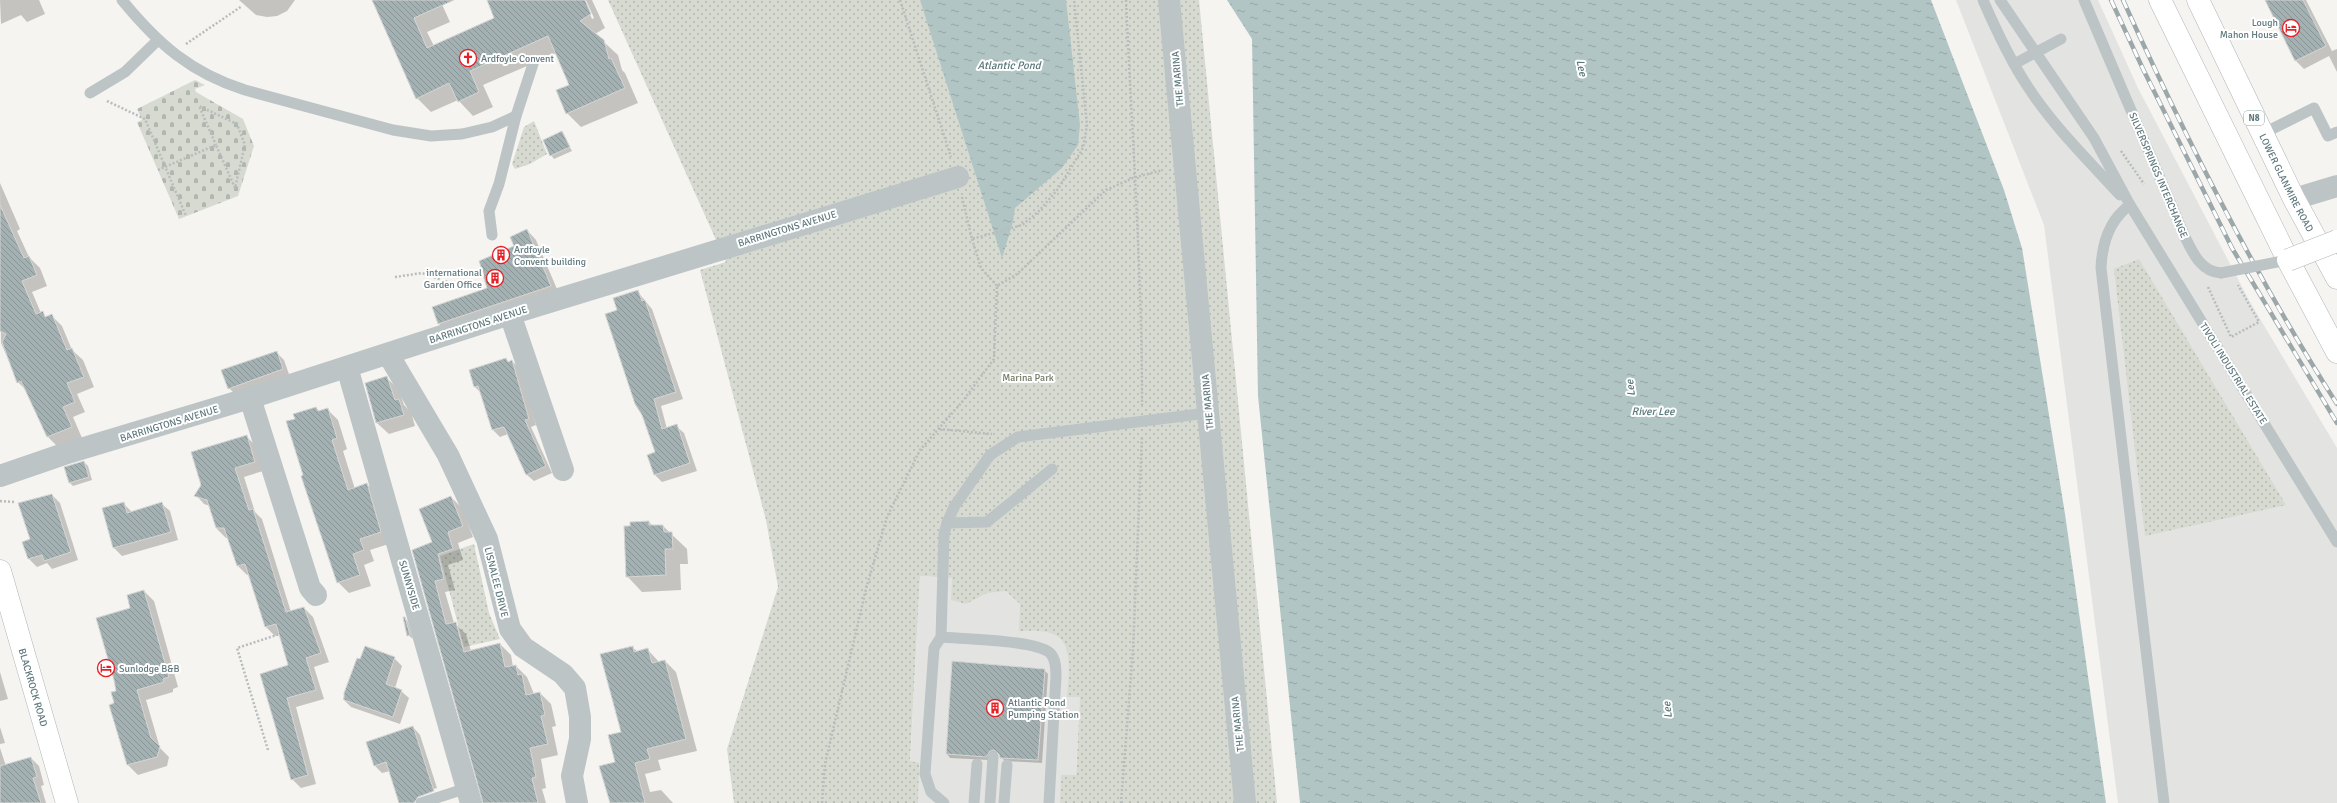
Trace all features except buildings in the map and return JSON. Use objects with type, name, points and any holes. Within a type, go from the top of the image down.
[{"type":"main road","points":[[2160,0],[2288,260],[2337,352]]},
{"type":"main road","name":"LOWER GLANMIRE ROAD","points":[[2198,0],[2294,199],[2337,278]]},
{"type":"main road","points":[[2288,260],[2337,241]]},
{"type":"main road","name":"BLACKROCK ROAD","points":[[0,571],[67,803]]},
{"type":"street","name":"THE MARINA","points":[[1169,0],[1245,803]]},
{"type":"street","name":"BARRINGTONS AVENUE","points":[[0,476],[64,454],[250,398],[510,314],[958,177]]},
{"type":"street","points":[[2294,199],[2337,186]]},
{"type":"street","points":[[510,314],[563,470]]},
{"type":"street","name":"LISNALEE DRIVE","points":[[388,354],[448,455],[487,539],[510,629],[523,647],[563,674],[575,688],[580,717],[580,739],[572,776],[577,803]]},
{"type":"street","name":"SUNNYSIDE","points":[[347,367],[469,796]]},
{"type":"street","points":[[250,398],[310,588],[316,595]]},
{"type":"lane","points":[[122,0],[158,40],[173,53],[201,73],[222,83],[337,116],[412,134],[431,136],[462,134],[492,127],[516,116]]},
{"type":"lane","points":[[1983,0],[2014,64],[2028,88],[2054,123],[2130,205]]},
{"type":"lane","points":[[2000,0],[2094,138],[2130,205]]},
{"type":"lane","name":"SILVERSPRINGS INTERCHANGE","points":[[2084,0],[2185,237],[2200,262],[2208,270],[2226,273]]},
{"type":"lane","points":[[2014,64],[2061,39]]},
{"type":"lane","points":[[90,93],[125,72],[158,40]]},
{"type":"lane","points":[[492,235],[489,211],[499,184],[516,116],[533,64]]},
{"type":"lane","points":[[2262,134],[2314,108],[2328,136],[2337,132]]},
{"type":"lane","points":[[2130,205],[2113,221],[2104,244],[2101,268],[2164,803]]},
{"type":"lane","name":"TIVOLI INDUSTRIAL ESTATE","points":[[2130,205],[2337,542]]},
{"type":"lane","points":[[2226,273],[2288,260]]},
{"type":"lane","points":[[944,803],[931,792],[925,774],[934,648],[941,637],[944,534],[954,507],[990,455],[1018,437],[1208,413]]},
{"type":"lane","points":[[947,523],[987,522],[1052,469]]},
{"type":"lane","points":[[941,637],[1034,645],[1051,654],[1055,663],[1056,676],[1049,803]]},
{"type":"lane","points":[[990,803],[993,757]]},
{"type":"lane","points":[[974,803],[977,764]]},
{"type":"lane","points":[[1004,803],[1007,765]]},
{"type":"lane","points":[[421,803],[469,796]]},
{"type":"path","points":[[822,803],[825,764],[866,590],[887,517],[920,450],[962,402],[994,359],[997,286],[981,268],[972,239],[958,177],[900,0]]},
{"type":"path","points":[[972,239],[1022,225],[1038,212],[1058,189],[1083,148],[1087,125],[1074,0]]},
{"type":"path","points":[[1121,803],[1133,650],[1142,422],[1143,328],[1133,178],[1126,0]]},
{"type":"path","points":[[173,53],[242,6]]},
{"type":"path","points":[[90,93],[145,119],[186,216]]},
{"type":"path","points":[[199,106],[237,124],[245,145],[235,188],[219,152],[216,145],[199,106]]},
{"type":"path","points":[[158,170],[216,145]]},
{"type":"path","points":[[2120,149],[2147,189]]},
{"type":"path","points":[[997,286],[1017,274],[1106,190],[1133,178],[1172,167],[1185,167]]},
{"type":"path","points":[[395,277],[422,273],[462,287]]},
{"type":"path","points":[[2206,283],[2231,336],[2259,322],[2226,273]]},
{"type":"path","points":[[939,429],[1018,437]]},
{"type":"path","points":[[0,501],[15,502]]},
{"type":"path","points":[[268,750],[237,648],[280,634]]},
{"type":"shaded area","points":[[1956,0],[2098,0],[2138,88],[2250,302],[2337,448],[2337,803],[2118,803],[2044,225]]},
{"type":"shaded area","points":[[920,576],[1087,587],[1074,803],[908,803]]},
{"type":"green space","name":"Marina Park","points":[[608,0],[1199,0],[1277,803],[1060,803],[1061,775],[1076,775],[1080,697],[1067,697],[1069,660],[1064,643],[1058,637],[1050,633],[1019,631],[1020,604],[1006,591],[987,593],[966,604],[951,600],[952,578],[920,576],[910,761],[919,763],[918,803],[734,803],[727,749],[778,587],[766,520],[700,270],[726,262]]},
{"type":"green space","points":[[195,80],[205,85],[195,89],[196,92],[243,119],[254,146],[238,196],[179,219],[137,122],[142,120],[137,109]]},
{"type":"green space","points":[[534,121],[547,154],[530,164],[515,169],[512,164],[524,127]]},
{"type":"green space","points":[[2139,259],[2286,505],[2145,536],[2114,269]]},
{"type":"green space","points":[[474,544],[489,613],[500,639],[464,647],[440,556]]},
{"type":"water","name":"Atlantic Pond","points":[[920,0],[1066,0],[1080,125],[1078,145],[1062,168],[1015,208],[1013,222],[1002,258]]},
{"type":"water","name":"River Lee","points":[[1227,0],[1931,0],[2004,190],[2022,248],[2065,514],[2106,803],[1300,803],[1258,396],[1252,39]]},
{"type":"railway","points":[[2111,0],[2143,69],[2232,248],[2337,423]]},
{"type":"railway","points":[[2123,0],[2171,104],[2250,257],[2307,356],[2337,404]]},
{"type":"place","name":"Lough Mahon House","points":[[2291,28]]},
{"type":"place","name":"Ardfoyle Convent","points":[[468,58]]},
{"type":"place","name":"Ardfoyle Convent building","points":[[501,255]]},
{"type":"place","name":"international Garden Office","points":[[495,278]]},
{"type":"place","name":"Sunlodge B&B","points":[[106,668]]},
{"type":"place","name":"Atlantic Pond Pumping Station","points":[[995,708]]},
{"type":"water label","name":"Lee","points":[[1582,68]]},
{"type":"water label","name":"Lee","points":[[1630,388]]},
{"type":"water label","name":"Lee","points":[[1667,710]]}]
